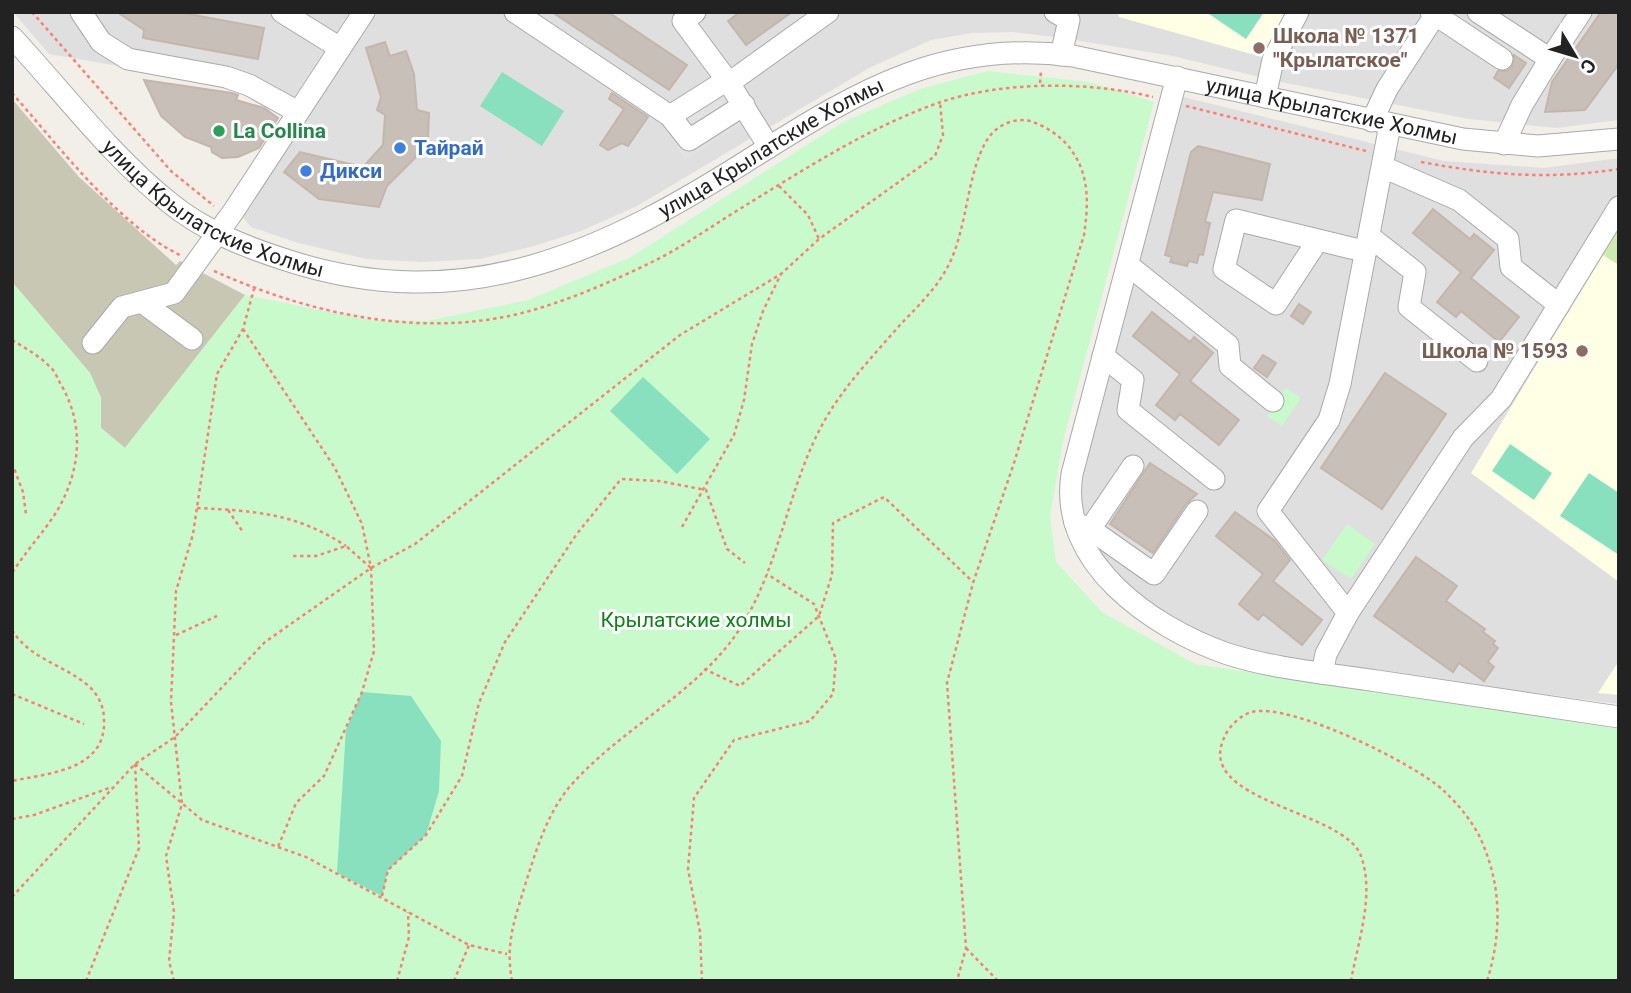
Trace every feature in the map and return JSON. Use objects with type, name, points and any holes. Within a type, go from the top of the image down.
[{"type":"street","points":[[81,12],[101,42],[128,60],[226,77],[249,85],[298,112]]},
{"type":"street","points":[[282,12],[340,48]]},
{"type":"street","points":[[93,343],[122,307],[174,293],[364,12]]},
{"type":"street","points":[[515,12],[670,116],[689,140],[744,106]]},
{"type":"street","points":[[670,116],[728,81],[828,12]]},
{"type":"street","points":[[1265,97],[1273,60],[1298,12]]},
{"type":"street","points":[[1478,12],[1550,59]]},
{"type":"street","points":[[1504,144],[1522,106],[1580,12]]},
{"type":"street","points":[[1348,614],[1268,511],[1329,420],[1340,384],[1384,162],[1381,123],[1387,89],[1434,13],[1502,59]]},
{"type":"street","points":[[682,15],[769,147]]},
{"type":"street","points":[[1062,55],[1066,15]]},
{"type":"street","name":"улица Крылатские Холмы","points":[[12,37],[149,185],[193,220],[216,233],[268,254],[342,275],[405,281],[500,276],[559,260],[641,223],[859,94],[929,66],[960,57],[1011,51],[1062,55],[1177,77],[1381,123],[1504,144],[1565,146],[1619,139]]},
{"type":"street","points":[[1177,77],[1072,474],[1069,498],[1098,566],[1119,592],[1135,604],[1196,641],[1228,654],[1322,673],[1619,717]]},
{"type":"street","points":[[1384,162],[1459,200],[1508,239],[1511,267],[1559,305]]},
{"type":"street","points":[[1322,673],[1326,654],[1348,614],[1463,438],[1501,399],[1619,207]]},
{"type":"street","points":[[1318,240],[1276,304],[1224,269],[1236,220],[1318,240],[1368,244],[1415,272],[1409,307],[1477,361]]},
{"type":"street","points":[[1128,265],[1228,345],[1230,366],[1273,401]]},
{"type":"street","points":[[142,302],[192,339]]},
{"type":"street","points":[[1103,356],[1133,380],[1128,410],[1214,479]]},
{"type":"street","points":[[1083,526],[1133,466]]},
{"type":"street","points":[[1083,526],[1154,574],[1197,511]]},
{"type":"path","points":[[32,12],[171,171],[197,195],[216,207],[222,206]]},
{"type":"path","points":[[12,93],[80,172],[130,219],[170,250],[254,289],[311,307],[389,322],[440,324],[518,314],[653,262],[841,148],[940,102],[1040,83],[1150,96],[1384,162],[1515,177],[1581,175],[1619,169]]},
{"type":"path","points":[[12,897],[135,764],[175,737],[265,642],[371,568],[415,544],[680,335],[781,274],[819,239],[935,156],[943,135],[940,102]]},
{"type":"path","points":[[512,981],[507,954],[540,836],[566,792],[599,758],[704,669],[736,635],[757,601],[810,452],[825,421],[845,389],[946,270],[958,242],[980,156],[988,139],[1004,124],[1025,119],[1057,135],[1068,144],[1080,163],[1086,183],[1087,213],[1084,235],[1014,463],[973,583],[947,683],[966,948],[957,981]]},
{"type":"path","points":[[779,186],[808,215],[819,239]]},
{"type":"path","points":[[682,527],[701,489],[734,435],[744,400],[752,344],[781,274]]},
{"type":"path","points":[[174,981],[169,961],[174,912],[166,856],[182,804],[171,702],[176,591],[193,534],[217,374],[243,329],[254,289]]},
{"type":"path","points":[[243,329],[335,468],[362,524],[371,568],[374,651],[362,692],[324,776],[296,803],[278,847]]},
{"type":"path","points":[[12,340],[50,366],[72,402],[78,431],[77,464],[66,493],[12,573]]},
{"type":"path","points":[[12,463],[23,492],[26,514]]},
{"type":"path","points":[[382,896],[388,870],[426,835],[462,776],[479,703],[505,642],[576,535],[621,479],[659,481],[706,490],[727,549],[745,563]]},
{"type":"path","points":[[704,669],[740,686],[819,616],[832,575],[833,523],[884,497],[973,583]]},
{"type":"path","points":[[197,508],[294,519],[318,528],[346,546],[371,568]]},
{"type":"path","points":[[228,510],[243,532]]},
{"type":"path","points":[[293,556],[316,556],[346,546]]},
{"type":"path","points":[[702,981],[701,932],[688,869],[694,798],[734,740],[810,721],[833,694],[836,659],[814,604],[767,574]]},
{"type":"path","points":[[174,636],[217,616]]},
{"type":"path","points":[[12,630],[38,656],[87,684],[99,698],[105,732],[99,747],[86,761],[72,768],[12,781]]},
{"type":"path","points":[[12,694],[85,724]]},
{"type":"path","points":[[1351,981],[1369,886],[1361,854],[1343,833],[1249,794],[1232,778],[1221,758],[1224,737],[1236,721],[1251,712],[1269,711],[1328,727],[1388,756],[1418,771],[1444,791],[1466,816],[1484,846],[1500,912],[1487,981]]},
{"type":"path","points":[[135,764],[202,820],[306,857],[468,945],[507,954]]},
{"type":"path","points":[[86,981],[139,848],[135,764]]},
{"type":"path","points":[[12,819],[34,815],[115,786]]},
{"type":"path","points":[[397,981],[409,937],[408,911]]},
{"type":"path","points":[[454,981],[468,945]]},
{"type":"path","points":[[966,948],[998,981]]},
{"type":"shaded area","points":[[13,12],[350,12],[287,108],[235,86],[49,54]]},
{"type":"shaded area","points":[[373,12],[1619,12],[1619,120],[1556,128],[1469,119],[1276,81],[1173,56],[1012,32],[972,33],[931,40],[869,68],[637,206],[581,231],[534,246],[480,259],[421,262],[367,259],[298,243],[251,227],[241,215]]},
{"type":"shaded area","name":"Школа № 1371 \"Крылатское\"","points":[[1117,12],[1307,12],[1280,62],[1119,17]]},
{"type":"shaded area","points":[[715,75],[745,122],[685,160],[655,113]]},
{"type":"shaded area","points":[[1179,96],[1444,161],[1544,168],[1619,158],[1619,704],[1275,658],[1207,637],[1139,598],[1103,561],[1079,512],[1079,477]]},
{"type":"shaded area","points":[[12,99],[79,177],[176,265],[180,261],[245,295],[125,448],[101,428],[101,398],[90,373],[12,282]]},
{"type":"shaded area","name":"Школа № 1593","points":[[1619,229],[1619,582],[1471,473]]},
{"type":"shaded area","points":[[1619,661],[1619,695],[1598,693]]},
{"type":"green space","points":[[1206,12],[1264,12],[1246,39]]},
{"type":"green space","name":"Крылатские холмы","points":[[987,71],[1089,82],[1154,102],[1063,441],[1050,517],[1056,562],[1102,612],[1195,664],[1619,729],[1619,981],[12,981],[12,282],[90,373],[101,398],[101,428],[125,448],[245,295],[370,320],[427,321],[528,300],[631,257],[843,122],[920,89]]},
{"type":"green space","points":[[502,72],[564,111],[542,146],[480,106]]},
{"type":"green space","points":[[1619,224],[1619,265],[1601,254]]},
{"type":"green space","points":[[643,377],[710,439],[677,474],[610,411]]},
{"type":"green space","points":[[1286,388],[1301,398],[1282,426],[1267,416]]},
{"type":"green space","points":[[1510,444],[1552,473],[1534,500],[1492,471]]},
{"type":"green space","points":[[1589,473],[1619,493],[1619,555],[1560,516]]},
{"type":"green space","points":[[1347,524],[1375,544],[1351,579],[1322,560]]},
{"type":"green space","points":[[362,692],[411,696],[441,741],[439,791],[426,835],[388,870],[382,896],[337,873],[346,729]]},
{"type":"building","points":[[117,12],[178,12],[264,28],[258,59],[143,38],[144,30]]},
{"type":"building","points":[[552,12],[608,12],[687,65],[669,90]]},
{"type":"building","points":[[740,12],[792,12],[746,45],[728,21]]},
{"type":"building","points":[[1601,12],[1619,12],[1619,64],[1585,110],[1545,112],[1552,82]]},
{"type":"building","points":[[385,42],[390,56],[406,51],[414,74],[417,110],[429,113],[428,137],[420,137],[415,158],[387,186],[379,207],[319,199],[284,172],[300,152],[363,167],[383,145],[385,115],[377,110],[381,97],[366,48]]},
{"type":"building","points":[[1514,55],[1526,63],[1509,88],[1494,78],[1498,71],[1507,71],[1512,67]]},
{"type":"building","points":[[144,80],[232,93],[238,95],[236,100],[264,108],[278,118],[259,148],[238,157],[222,158],[212,152],[211,147],[185,137],[161,116]]},
{"type":"building","points":[[612,93],[648,117],[628,146],[622,143],[608,150],[600,145],[624,109],[609,99]]},
{"type":"building","points":[[1198,146],[1270,164],[1262,200],[1213,192],[1205,222],[1210,223],[1203,255],[1199,254],[1197,263],[1189,261],[1187,266],[1170,262],[1172,257],[1165,255],[1191,152]]},
{"type":"building","points":[[1433,209],[1470,239],[1474,234],[1494,250],[1471,278],[1519,317],[1499,342],[1461,311],[1456,317],[1437,302],[1461,272],[1413,233]]},
{"type":"building","points":[[1299,304],[1311,312],[1303,324],[1291,316]]},
{"type":"building","points":[[1152,312],[1190,342],[1194,337],[1213,353],[1190,381],[1239,420],[1219,445],[1180,414],[1175,420],[1156,405],[1180,374],[1133,336]]},
{"type":"building","points":[[1263,355],[1276,363],[1267,377],[1254,368]]},
{"type":"building","points":[[1385,373],[1446,414],[1382,509],[1321,468]]},
{"type":"building","points":[[1150,463],[1197,494],[1186,504],[1153,553],[1110,524]]},
{"type":"building","points":[[1235,512],[1274,540],[1290,560],[1273,581],[1322,620],[1302,645],[1263,614],[1258,620],[1239,604],[1263,574],[1216,536]]},
{"type":"building","points":[[1416,557],[1457,586],[1446,601],[1485,629],[1483,632],[1495,641],[1493,644],[1498,648],[1488,662],[1494,667],[1484,681],[1459,663],[1453,672],[1374,616]]},
{"type":"place","name":"Школа № 1371 \"Крылатское\"","points":[[1259,48]]},
{"type":"place","name":"La Collina","points":[[219,131]]},
{"type":"place","name":"Тайрай","points":[[400,148]]},
{"type":"place","name":"Дикси","points":[[306,171]]},
{"type":"place","name":"Школа № 1593","points":[[1582,351]]}]
